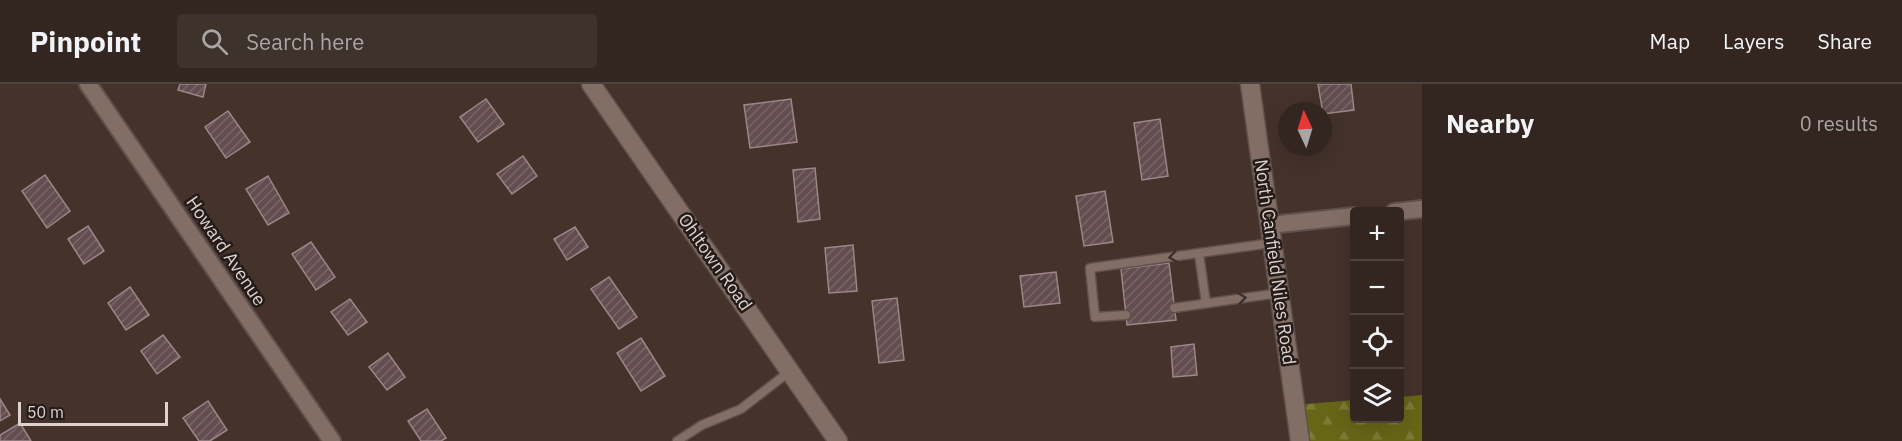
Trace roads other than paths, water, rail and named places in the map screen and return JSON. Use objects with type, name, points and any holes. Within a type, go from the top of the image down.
[{"type":"street","name":"Howard Avenue","points":[[88,84],[332,441]]},
{"type":"street","name":"Ohltown Road","points":[[591,84],[838,441]]},
{"type":"street","name":"North Canfield Niles Road","points":[[1250,84],[1300,441]]},
{"type":"street","points":[[1404,211],[1422,209]]},
{"type":"street","points":[[1270,225],[1350,216]]},
{"type":"lane","points":[[1126,315],[1095,317],[1090,268],[1272,243]]},
{"type":"lane","points":[[1199,254],[1206,303]]},
{"type":"lane","points":[[1174,308],[1279,293]]},
{"type":"lane","points":[[677,441],[702,425],[741,409],[790,371]]}]
